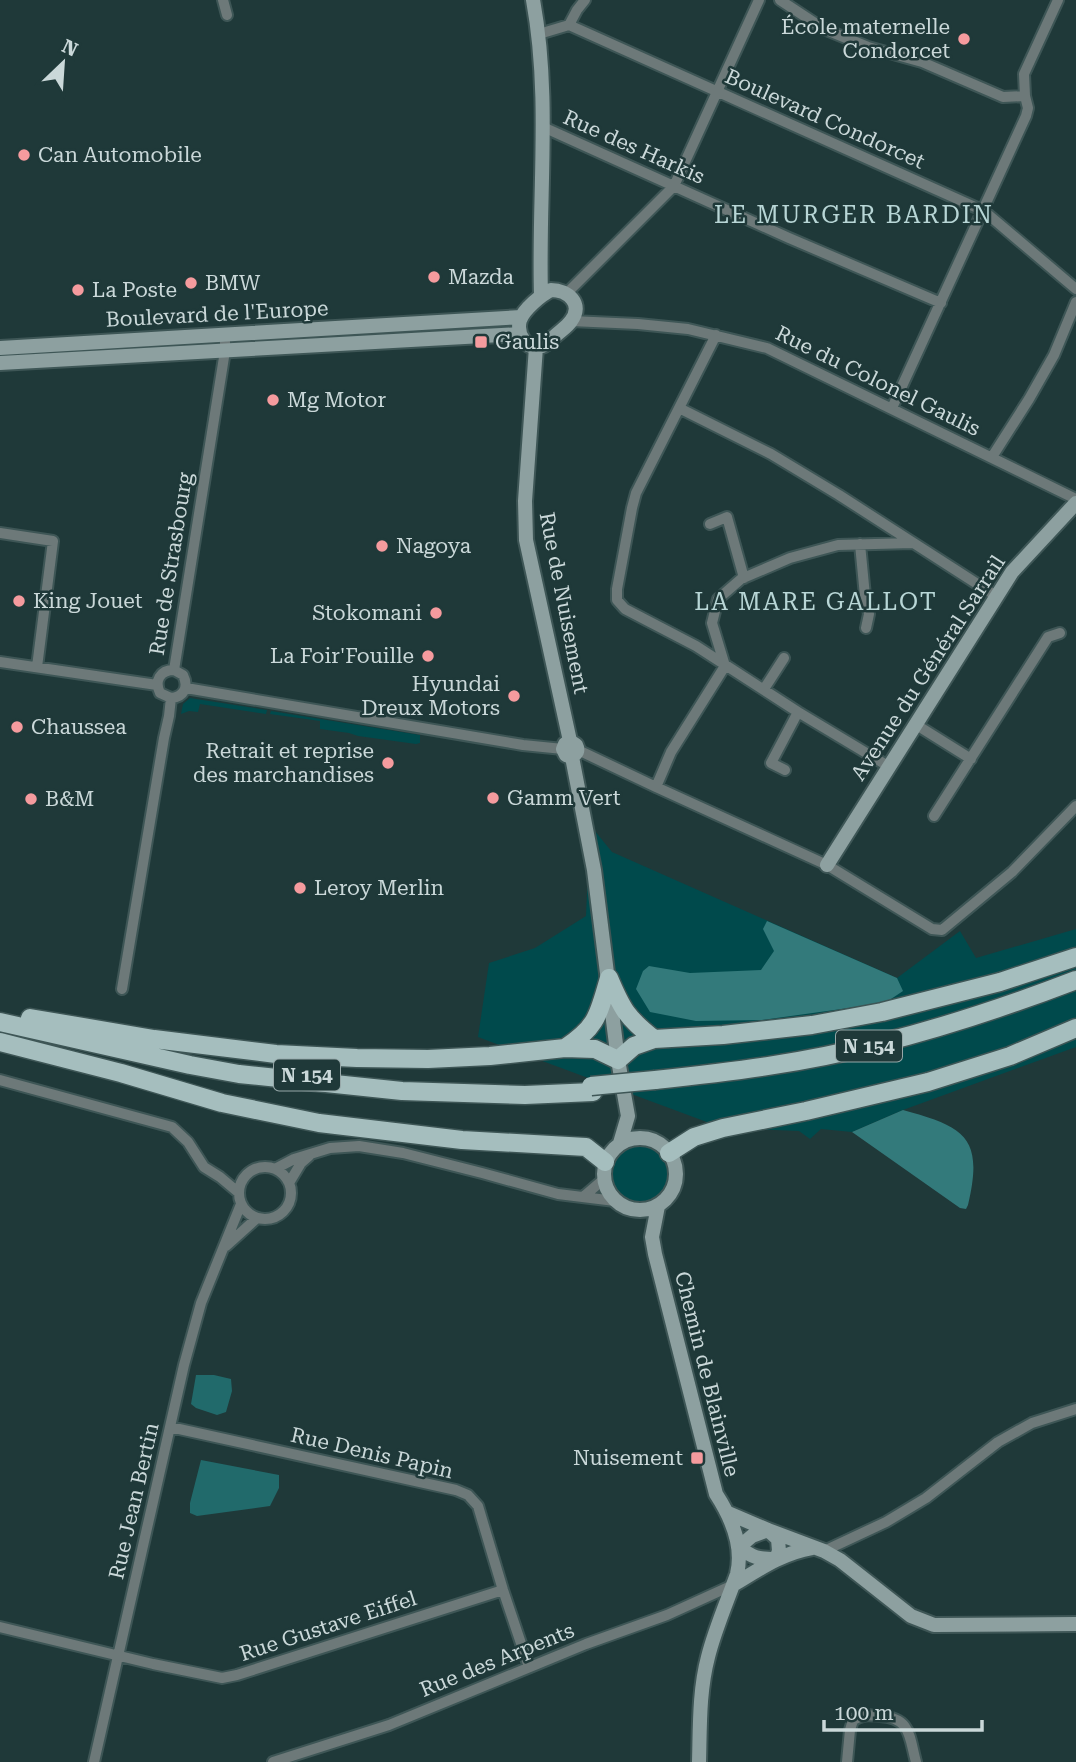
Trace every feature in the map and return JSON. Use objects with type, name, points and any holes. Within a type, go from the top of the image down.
[{"type":"main road","points":[[30,1018],[154,1039],[276,1054],[428,1059],[565,1048],[595,1049],[618,1060],[634,1046],[654,1039],[723,1035],[812,1025],[883,1012],[1000,982],[1076,957]]},
{"type":"main road","points":[[609,978],[621,1007],[634,1023],[654,1039]]},
{"type":"main road","points":[[565,1048],[587,1032],[597,1018],[609,978]]},
{"type":"main road","name":"N 154","points":[[655,1083],[815,1058],[877,1045],[1030,998],[1076,980]]},
{"type":"main road","name":"N 154","points":[[0,1022],[239,1074],[402,1091],[525,1095],[738,1076],[804,1065],[869,1052],[947,1030],[1025,1006],[1076,986]]},
{"type":"main road","name":"N 154","points":[[0,1011],[149,1048],[276,1072],[419,1086],[592,1089]]},
{"type":"main road","points":[[669,1153],[689,1140],[723,1128],[928,1082],[1010,1056],[1076,1028]]},
{"type":"main road","points":[[0,1031],[241,1081],[364,1093],[402,1091]]},
{"type":"main road","points":[[0,1042],[121,1073],[222,1103],[319,1122],[462,1140],[586,1147],[605,1170]]},
{"type":"street","points":[[223,0],[227,15]]},
{"type":"street","points":[[533,0],[539,34],[543,127],[541,295]]},
{"type":"street","points":[[539,34],[569,25],[585,0]]},
{"type":"street","points":[[567,293],[674,186],[759,0]]},
{"type":"street","points":[[780,0],[824,29],[867,47],[922,62],[1003,97],[1024,96]]},
{"type":"street","points":[[892,408],[1026,116],[1028,108],[1024,96],[1024,74],[1058,0]]},
{"type":"street","name":"Boulevard Condorcet","points":[[569,25],[984,211],[1076,289]]},
{"type":"street","name":"Rue des Harkis","points":[[543,127],[941,303]]},
{"type":"street","points":[[551,290],[567,293],[574,300],[576,307],[571,321],[544,346],[536,347],[524,342],[519,327],[521,317],[541,295],[551,290]]},
{"type":"street","points":[[992,457],[1054,355],[1076,302]]},
{"type":"street","name":"Boulevard de l'Europe","points":[[0,348],[521,317]]},
{"type":"street","name":"Rue du Colonel Gaulis","points":[[571,321],[688,329],[767,348],[992,457],[1076,501]]},
{"type":"street","name":"Boulevard de l'Europe","points":[[0,363],[520,334]]},
{"type":"street","name":"Rue de Strasbourg","points":[[171,698],[160,693],[157,685],[163,673],[174,670],[225,351],[225,335]]},
{"type":"street","points":[[716,335],[636,493],[617,600],[625,609],[696,646],[888,766]]},
{"type":"street","name":"Rue de Nuisement","points":[[536,347],[524,501],[526,540],[594,870],[618,1060],[628,1116],[620,1143]]},
{"type":"street","points":[[679,408],[771,454],[996,596]]},
{"type":"street","name":"Avenue du Général Sarrail","points":[[827,865],[1012,572],[1076,501]]},
{"type":"street","points":[[710,524],[727,517],[744,578]]},
{"type":"street","points":[[0,533],[53,541],[37,667]]},
{"type":"street","points":[[656,787],[671,752],[725,666],[712,623],[718,599],[744,578],[790,558],[838,545],[912,543]]},
{"type":"street","points":[[860,544],[869,614],[866,628]]},
{"type":"street","points":[[934,816],[1048,637],[1060,632]]},
{"type":"street","points":[[764,689],[784,658]]},
{"type":"street","points":[[0,662],[157,685]]},
{"type":"street","points":[[122,989],[171,698],[179,696],[186,688],[183,675],[174,670]]},
{"type":"street","points":[[186,688],[523,744],[571,749],[827,865],[932,929],[942,930],[1012,872],[1076,806]]},
{"type":"street","points":[[785,770],[771,763],[798,712]]},
{"type":"street","points":[[915,724],[971,759]]},
{"type":"street","points":[[0,1080],[172,1127],[188,1142],[204,1167],[220,1177],[240,1198],[251,1215],[257,1218],[272,1218],[284,1210],[290,1197],[289,1183],[281,1172],[261,1167],[248,1172],[243,1178],[240,1198]]},
{"type":"street","points":[[628,1116],[648,1138]]},
{"type":"street","points":[[583,1198],[605,1170],[611,1151],[620,1143],[638,1138],[656,1141],[669,1153],[675,1164],[674,1188],[658,1206],[641,1211],[632,1210],[615,1201],[608,1192],[605,1170]]},
{"type":"street","points":[[275,1169],[294,1159],[330,1148],[359,1146],[403,1153],[482,1172],[558,1194],[615,1201]]},
{"type":"street","points":[[289,1183],[301,1163],[311,1154]]},
{"type":"street","points":[[220,1177],[243,1178]]},
{"type":"street","name":"Rue Jean Bertin","points":[[94,1762],[184,1365],[201,1303],[240,1198]]},
{"type":"street","name":"Chemin de Blainville","points":[[652,1237],[658,1206]]},
{"type":"street","name":"Chemin de Blainville","points":[[632,1210],[652,1237],[716,1493],[729,1513],[739,1547],[739,1566],[707,1659],[701,1699],[699,1762]]},
{"type":"street","name":"Rue Jean Bertin","points":[[222,1251],[257,1218]]},
{"type":"street","points":[[733,1585],[776,1559],[798,1550],[818,1549],[886,1522],[926,1498],[998,1442],[1032,1423],[1076,1409]]},
{"type":"street","name":"Rue Denis Papin","points":[[170,1427],[456,1490],[468,1495],[478,1506],[529,1667]]},
{"type":"street","points":[[729,1513],[840,1560],[911,1616],[934,1625],[1076,1625]]},
{"type":"street","points":[[768,1530],[752,1536],[739,1547],[750,1556],[776,1559]]},
{"type":"street","points":[[768,1530],[778,1539],[779,1551],[776,1559]]},
{"type":"street","name":"Rue des Arpents","points":[[273,1762],[388,1725],[586,1644],[667,1615],[733,1585]]},
{"type":"street","name":"Rue Gustave Eiffel","points":[[0,1627],[222,1678],[503,1590]]},
{"type":"street","points":[[847,1762],[853,1720],[862,1714],[894,1717],[906,1726],[916,1762]]},
{"type":"shaded area","points":[[190,698],[267,710],[266,714],[200,704],[198,712],[181,714],[183,704]]},
{"type":"shaded area","points":[[271,711],[420,735],[420,743],[320,729],[320,721],[270,714]]},
{"type":"shaded area","points":[[590,825],[612,852],[897,978],[960,931],[976,958],[1076,929],[1076,1047],[903,1110],[852,1132],[821,1129],[810,1139],[799,1131],[723,1128],[478,1037],[489,963],[535,948],[586,916]]},
{"type":"shaded area","points":[[767,921],[897,978],[903,991],[885,1003],[762,1020],[696,1021],[650,1012],[636,989],[643,971],[649,966],[690,973],[761,970],[774,951],[763,929]]},
{"type":"shaded area","points":[[903,1110],[942,1122],[965,1138],[971,1150],[973,1164],[966,1209],[960,1208],[852,1132]]},
{"type":"shaded area","points":[[640,1141],[658,1147],[666,1155],[672,1173],[666,1191],[658,1199],[640,1205],[622,1199],[614,1191],[608,1173],[614,1155],[622,1147]]},
{"type":"shaded area","points":[[196,1375],[231,1379],[232,1391],[226,1412],[217,1415],[191,1404]]},
{"type":"shaded area","points":[[201,1460],[279,1475],[279,1488],[270,1506],[197,1516],[190,1513]]},
{"type":"place","name":"École maternelle Condorcet","points":[[964,39]]},
{"type":"place","name":"Can Automobile","points":[[24,155]]},
{"type":"place","name":"Mazda","points":[[434,277]]},
{"type":"place","name":"BMW","points":[[191,283]]},
{"type":"place","name":"La Poste","points":[[78,290]]},
{"type":"place","name":"Gaulis","points":[[481,342]]},
{"type":"place","name":"Mg Motor","points":[[273,400]]},
{"type":"place","name":"Nagoya","points":[[382,546]]},
{"type":"place","name":"King Jouet","points":[[19,601]]},
{"type":"place","name":"Stokomani","points":[[436,613]]},
{"type":"place","name":"La Foir'Fouille","points":[[428,656]]},
{"type":"place","name":"Hyundai Dreux Motors","points":[[514,696]]},
{"type":"place","name":"Chaussea","points":[[17,727]]},
{"type":"place","name":"Retrait et reprise des marchandises","points":[[388,763]]},
{"type":"place","name":"Gamm Vert","points":[[493,798]]},
{"type":"place","name":"B&M","points":[[31,799]]},
{"type":"place","name":"Leroy Merlin","points":[[300,888]]},
{"type":"place","name":"Nuisement","points":[[697,1458]]},
{"type":"district","name":"LE MURGER BARDIN","points":[[854,215]]},
{"type":"district","name":"LA MARE GALLOT","points":[[816,602]]}]
